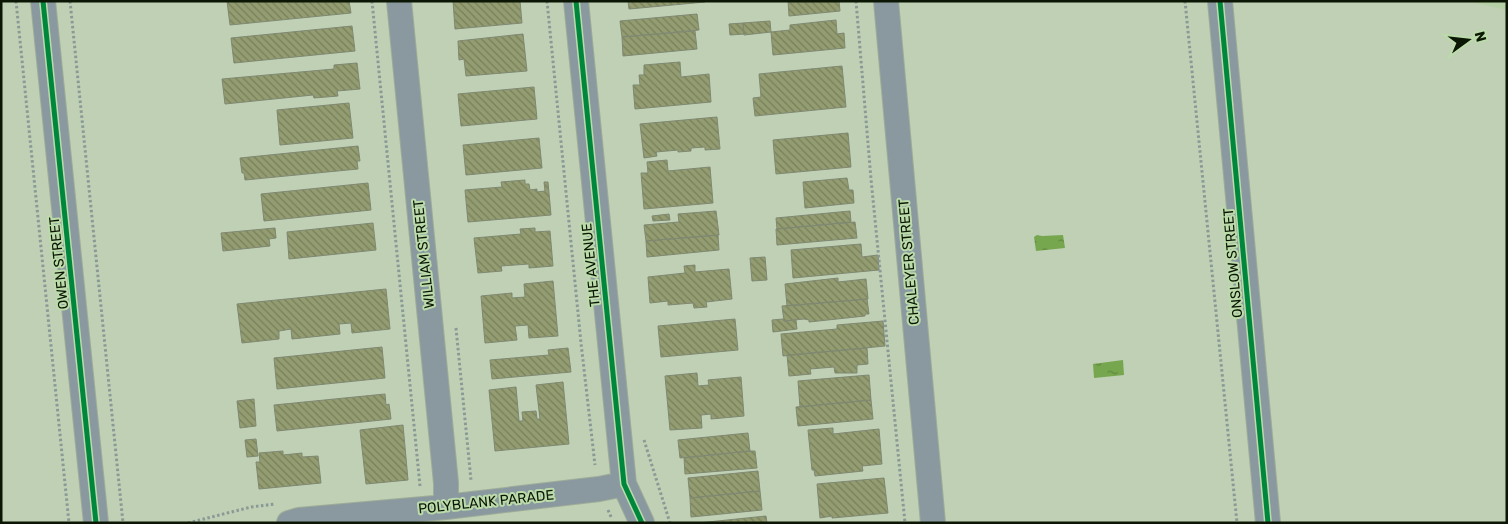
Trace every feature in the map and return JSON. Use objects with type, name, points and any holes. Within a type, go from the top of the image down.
[{"type":"street","name":"OWEN STREET","points":[[43,1],[96,523]]},
{"type":"street","name":"WILLIAM STREET","points":[[400,1],[445,473],[446,507]]},
{"type":"street","name":"THE AVENUE","points":[[576,1],[624,484],[642,523]]},
{"type":"street","name":"CHALEYER STREET","points":[[886,1],[933,523]]},
{"type":"street","name":"ONSLOW STREET","points":[[1220,1],[1268,523]]},
{"type":"street","name":"POLYBLANK PARADE","points":[[296,522],[446,507],[599,489],[624,484]]},
{"type":"path","points":[[16,1],[69,523]]},
{"type":"path","points":[[70,1],[122,523]]},
{"type":"path","points":[[372,1],[420,486]]},
{"type":"path","points":[[547,1],[595,466]]},
{"type":"path","points":[[856,1],[871,179],[905,523]]},
{"type":"path","points":[[1185,1],[1237,523]]},
{"type":"path","points":[[644,438],[670,523]]},
{"type":"shaded area","points":[[1468,1],[1507,1],[1507,10]]},
{"type":"water","points":[[1037,235],[1063,235],[1065,248],[1036,251],[1034,237]]},
{"type":"water","points":[[1123,360],[1124,375],[1094,378],[1093,364]]},
{"type":"building","points":[[227,1],[349,1],[351,13],[230,25]]},
{"type":"building","points":[[453,1],[520,1],[522,23],[455,29]]},
{"type":"building","points":[[628,1],[704,1],[705,2],[629,9]]},
{"type":"building","points":[[788,1],[839,1],[840,11],[789,16]]},
{"type":"building","points":[[697,14],[699,30],[622,37],[620,21]]},
{"type":"building","points":[[836,20],[837,34],[844,33],[845,48],[773,55],[771,32],[790,30],[790,25]]},
{"type":"building","points":[[770,21],[771,32],[744,35],[743,23]]},
{"type":"building","points":[[743,23],[744,34],[730,35],[729,24]]},
{"type":"building","points":[[352,26],[355,51],[234,63],[231,38]]},
{"type":"building","points":[[695,31],[697,49],[623,56],[622,37]]},
{"type":"building","points":[[523,34],[527,71],[466,76],[464,59],[459,60],[458,41]]},
{"type":"building","points":[[680,62],[681,77],[709,74],[711,102],[635,109],[633,85],[640,85],[639,75],[644,75],[644,65]]},
{"type":"building","points":[[357,63],[360,89],[337,91],[338,96],[314,98],[313,95],[225,104],[222,79],[334,69],[334,65]]},
{"type":"building","points":[[842,66],[846,107],[755,116],[753,98],[761,97],[759,74]]},
{"type":"building","points":[[534,87],[537,119],[461,126],[458,94]]},
{"type":"building","points":[[349,103],[353,138],[280,145],[277,110]]},
{"type":"building","points":[[717,117],[720,149],[705,150],[705,147],[691,148],[691,151],[656,152],[657,156],[644,158],[640,124]]},
{"type":"building","points":[[848,133],[851,167],[776,174],[773,140]]},
{"type":"building","points":[[539,138],[542,168],[466,175],[463,145]]},
{"type":"building","points":[[358,146],[360,161],[357,161],[358,169],[245,180],[244,173],[242,173],[240,158]]},
{"type":"building","points":[[667,160],[668,171],[710,167],[713,203],[644,209],[641,173],[648,173],[647,162]]},
{"type":"building","points":[[847,178],[849,190],[853,190],[854,203],[805,208],[803,182]]},
{"type":"building","points":[[525,180],[525,184],[529,184],[530,190],[537,189],[537,192],[545,191],[544,182],[548,182],[551,215],[468,222],[465,190],[502,187],[501,182]]},
{"type":"building","points":[[368,183],[371,210],[264,221],[261,194]]},
{"type":"building","points":[[716,211],[719,235],[646,241],[644,225],[679,222],[678,214]]},
{"type":"building","points":[[850,211],[851,222],[777,229],[776,218]]},
{"type":"building","points":[[669,214],[670,220],[653,221],[652,216]]},
{"type":"building","points":[[855,222],[857,238],[777,245],[776,229]]},
{"type":"building","points":[[373,223],[376,250],[289,259],[287,232]]},
{"type":"building","points":[[275,228],[276,238],[269,239],[270,246],[223,251],[221,233]]},
{"type":"building","points":[[535,228],[535,232],[550,231],[553,266],[529,268],[529,264],[501,266],[502,271],[478,273],[474,238],[521,234],[520,229]]},
{"type":"building","points":[[718,235],[719,250],[647,257],[646,241]]},
{"type":"building","points":[[861,244],[862,257],[878,255],[879,270],[793,278],[791,250]]},
{"type":"building","points":[[765,257],[767,280],[752,281],[750,258]]},
{"type":"building","points":[[695,265],[695,272],[729,269],[732,299],[706,302],[707,307],[694,308],[693,303],[668,305],[668,301],[650,303],[648,277],[685,273],[684,266]]},
{"type":"building","points":[[838,278],[838,282],[866,279],[868,299],[787,306],[785,284]]},
{"type":"building","points":[[553,281],[558,336],[529,338],[528,325],[515,326],[517,340],[485,343],[481,296],[512,293],[512,298],[525,297],[524,284]]},
{"type":"building","points":[[386,289],[390,329],[352,333],[351,323],[339,324],[340,334],[292,339],[291,329],[279,331],[279,339],[242,343],[237,304]]},
{"type":"building","points":[[867,299],[869,314],[865,314],[865,316],[809,322],[809,320],[804,319],[784,321],[782,306]]},
{"type":"building","points":[[735,319],[738,350],[661,357],[658,326]]},
{"type":"building","points":[[783,319],[784,321],[796,320],[797,329],[773,332],[772,320]]},
{"type":"building","points":[[883,321],[885,346],[783,356],[781,334],[837,329],[837,325]]},
{"type":"building","points":[[382,347],[385,378],[277,389],[274,358]]},
{"type":"building","points":[[568,348],[571,372],[492,379],[490,360],[549,355],[548,350]]},
{"type":"building","points":[[867,348],[868,364],[857,365],[857,373],[835,373],[834,367],[810,369],[811,374],[789,376],[787,355]]},
{"type":"building","points":[[697,373],[698,386],[709,385],[708,380],[741,377],[744,416],[711,419],[711,414],[701,415],[702,428],[670,430],[665,376]]},
{"type":"building","points":[[869,375],[871,400],[800,407],[798,381]]},
{"type":"building","points":[[563,382],[569,444],[495,451],[489,390],[516,387],[519,421],[523,421],[522,412],[536,411],[537,419],[540,419],[536,385]]},
{"type":"building","points":[[385,394],[386,405],[389,404],[391,419],[277,431],[274,405]]},
{"type":"building","points":[[254,399],[256,426],[240,428],[237,401]]},
{"type":"building","points":[[871,400],[873,419],[798,426],[796,407]]},
{"type":"building","points":[[403,425],[408,480],[366,484],[360,430]]},
{"type":"building","points":[[833,428],[833,434],[879,429],[882,464],[862,466],[863,471],[815,476],[814,470],[812,470],[808,430]]},
{"type":"building","points":[[748,433],[750,451],[680,458],[678,440]]},
{"type":"building","points":[[256,439],[258,456],[247,457],[245,440]]},
{"type":"building","points":[[283,451],[283,455],[302,453],[302,457],[318,456],[321,483],[259,489],[256,462],[260,462],[259,453]]},
{"type":"building","points":[[755,451],[757,468],[685,474],[684,458]]},
{"type":"building","points":[[758,471],[760,491],[690,498],[688,478]]},
{"type":"building","points":[[884,478],[888,513],[820,518],[817,484]]},
{"type":"building","points":[[760,491],[762,510],[691,517],[690,498]]},
{"type":"building","points":[[766,516],[767,523],[698,523]]},
{"type":"cycle path","points":[[43,1],[96,523]]},
{"type":"cycle path","points":[[576,1],[624,484],[642,523]]},
{"type":"cycle path","points":[[1220,1],[1268,523]]}]
